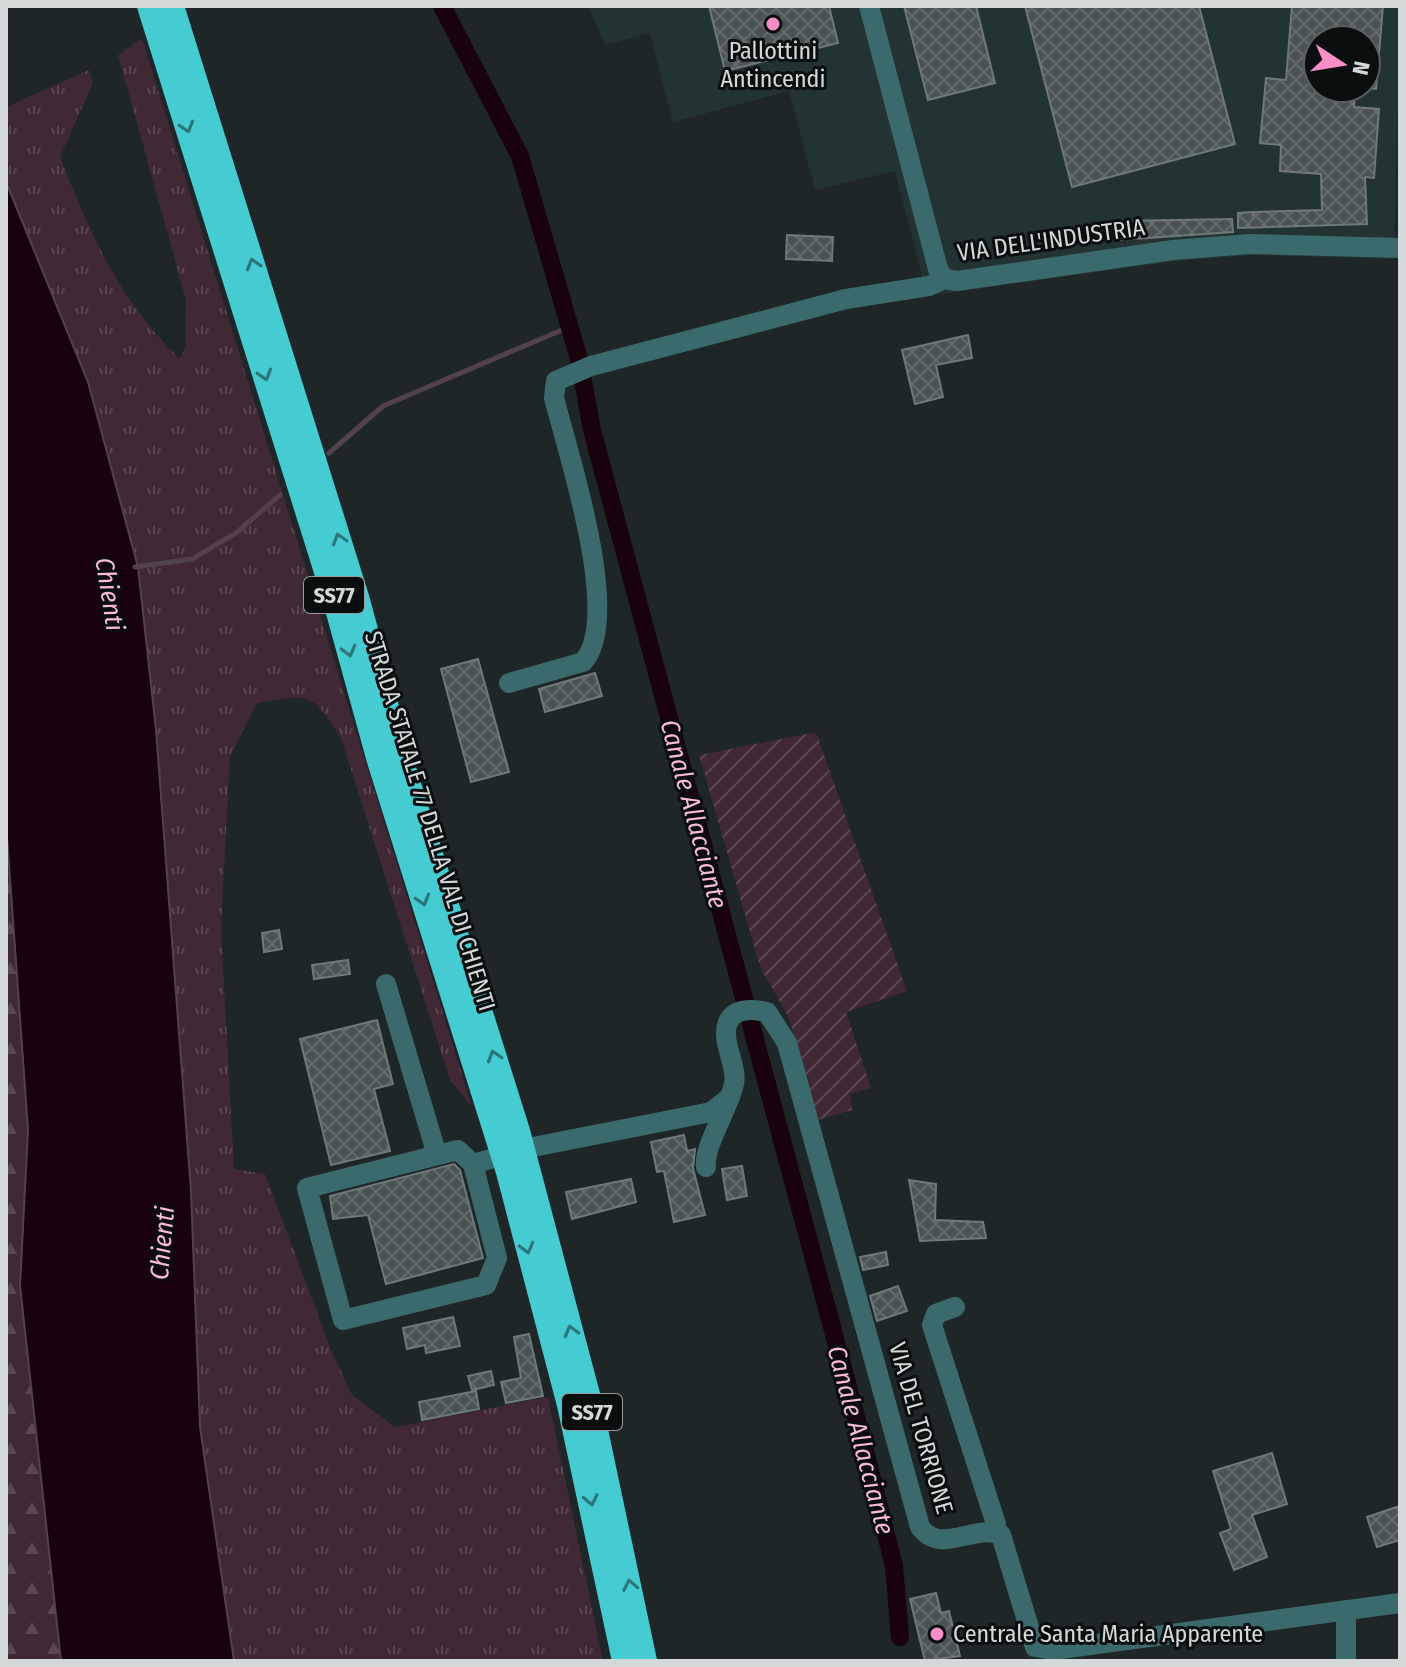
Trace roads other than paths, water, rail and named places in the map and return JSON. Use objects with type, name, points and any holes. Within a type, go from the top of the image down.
[{"type":"highway","name":"STRADA STATALE 77 DELLA VAL DI CHIENTI","points":[[149,6],[174,50],[357,597],[508,1135],[590,1402],[645,1661]]},
{"type":"highway","name":"STRADA STATALE 77 DELLA VAL DI CHIENTI","points":[[172,6],[174,50]]},
{"type":"highway","name":"STRADA STATALE 77 DELLA VAL DI CHIENTI","points":[[518,1169],[624,1661]]},
{"type":"street","name":"VIA DELL'INDUSTRIA","points":[[869,6],[938,269],[944,279],[957,281],[1173,250],[1250,244],[1400,248]]},
{"type":"street","points":[[509,683],[583,662],[591,653],[596,632],[593,554],[554,398],[556,381],[562,375],[846,299],[929,286],[944,279]]},
{"type":"street","points":[[386,984],[437,1155]]},
{"type":"street","name":"VIA DEL TORRIONE","points":[[730,1097],[734,1069],[726,1032],[734,1014],[747,1009],[767,1012],[787,1043],[920,1527],[926,1535],[946,1540],[995,1533]]},
{"type":"street","points":[[473,1164],[533,1147],[711,1112],[730,1097]]},
{"type":"street","points":[[706,1167],[705,1158],[730,1097]]},
{"type":"street","points":[[463,1151],[473,1164],[497,1258],[486,1285],[343,1320],[307,1188],[463,1151]]},
{"type":"street","points":[[955,1307],[936,1314],[932,1325],[996,1524],[995,1533],[1004,1540],[1032,1642],[1042,1650],[1218,1630],[1400,1603]]},
{"type":"street","points":[[1346,1610],[1346,1661]]},
{"type":"water","name":"Chienti","points":[[6,182],[88,382],[138,567],[156,730],[191,1191],[200,1427],[234,1661],[61,1661],[20,1285],[28,1130],[6,822]]},
{"type":"waterway","name":"Canale Allacciante","points":[[442,6],[520,156],[579,359],[592,430],[894,1566],[900,1637]]},
{"type":"waterway","points":[[329,453],[383,406],[569,327]]},
{"type":"waterway","points":[[135,567],[192,559],[236,533],[280,495]]},
{"type":"place","name":"Pallottini Antincendi","points":[[773,24]]},
{"type":"place","name":"Centrale Santa Maria Apparente","points":[[937,1634]]}]
